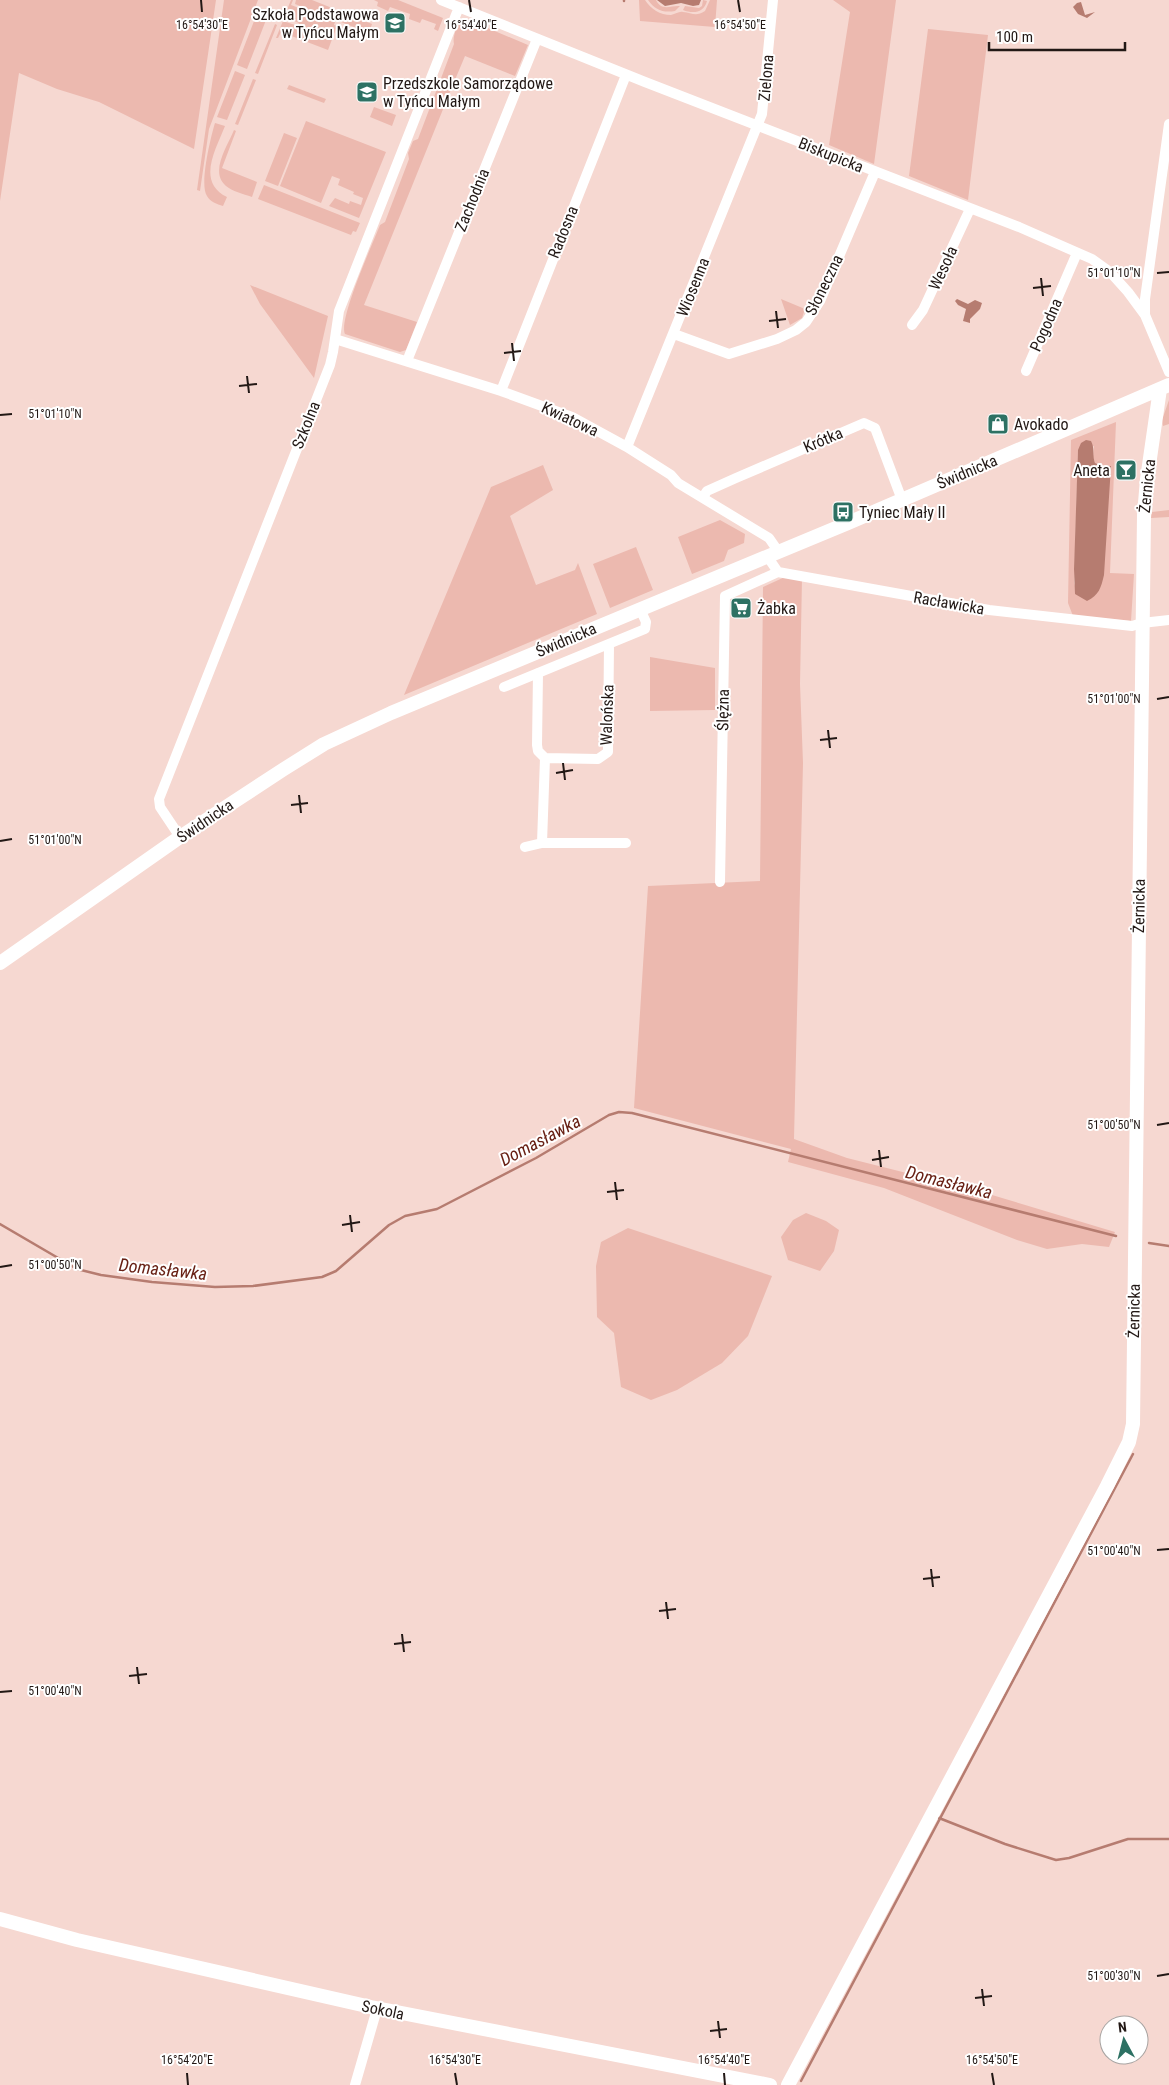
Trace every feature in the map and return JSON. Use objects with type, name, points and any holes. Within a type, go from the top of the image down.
[{"type":"street","name":"Biskupicka","points":[[441,0],[626,75],[1019,227],[1092,260],[1110,272],[1128,292],[1144,315],[1169,372]]},
{"type":"street","name":"Zielona","points":[[758,126],[762,114],[772,0]]},
{"type":"street","name":"Szkolna","points":[[180,837],[160,807],[159,799],[330,365],[339,311],[459,7]]},
{"type":"street","name":"Zachodnia","points":[[407,361],[536,39]]},
{"type":"street","name":"Radosna","points":[[501,390],[626,75]]},
{"type":"street","points":[[1144,315],[1169,124]]},
{"type":"street","name":"Wiosenna","points":[[627,447],[758,126]]},
{"type":"street","name":"Słoneczna","points":[[674,334],[729,354],[777,339],[796,330],[806,322],[820,301],[875,172]]},
{"type":"street","name":"Wesoła","points":[[912,325],[923,310],[970,209]]},
{"type":"street","name":"Pogodna","points":[[1026,371],[1077,253]]},
{"type":"street","name":"Kwiatowa","points":[[335,339],[501,390],[572,417],[627,447],[671,475],[678,482],[769,538],[772,553]]},
{"type":"street","name":"Świdnicka","points":[[0,963],[180,837],[324,744],[391,713],[902,500],[1164,387]]},
{"type":"street","name":"Żernicka","points":[[788,2085],[1107,1486],[1128,1442],[1133,1424],[1142,623],[1147,478],[1164,387]]},
{"type":"street","name":"Krótka","points":[[704,497],[707,491],[864,423],[870,424],[875,428],[902,500]]},
{"type":"street","points":[[772,553],[778,572]]},
{"type":"street","name":"Racławicka","points":[[778,572],[989,610],[1110,625],[1132,626],[1169,620]]},
{"type":"street","name":"Ślężna","points":[[720,882],[725,596],[778,572]]},
{"type":"street","points":[[504,687],[645,629],[646,622],[640,609]]},
{"type":"street","name":"Walońska","points":[[545,758],[598,759],[608,752],[609,644]]},
{"type":"street","points":[[538,673],[537,745],[538,751],[545,758],[542,842]]},
{"type":"street","points":[[525,847],[542,842],[626,843]]},
{"type":"street","name":"Sokola","points":[[0,1919],[113,1949],[377,2008],[770,2085]]},
{"type":"street","points":[[354,2085],[377,2008]]},
{"type":"shaded area","points":[[0,0],[216,0],[194,149],[99,102],[57,89],[19,73],[0,201]]},
{"type":"shaded area","points":[[224,0],[258,0],[209,129],[200,191],[197,190]]},
{"type":"shaded area","points":[[291,0],[293,0],[291,5],[304,10],[306,14],[307,11],[335,22],[334,25],[337,26],[328,50],[281,32],[278,38],[276,38],[283,21],[298,26],[299,23],[284,17]]},
{"type":"shaded area","points":[[296,0],[312,0],[372,24],[369,33],[295,4]]},
{"type":"shaded area","points":[[374,0],[398,0],[443,18],[438,31],[434,29],[436,24],[422,19],[420,23],[409,19],[410,14],[390,7],[388,11],[377,6],[378,2]]},
{"type":"shaded area","points":[[639,0],[645,0],[653,9],[660,13],[671,15],[679,12],[699,14],[705,11],[710,0],[717,0],[715,27],[640,21]]},
{"type":"shaded area","points":[[648,0],[656,0],[658,4],[664,7],[680,6],[675,11],[667,12],[656,8]]},
{"type":"shaded area","points":[[657,0],[701,0],[699,5],[693,6],[681,3],[665,6]]},
{"type":"shaded area","points":[[703,0],[707,1],[706,5],[698,12],[683,10],[685,6],[699,8],[702,6]]},
{"type":"shaded area","points":[[833,0],[896,0],[874,164],[829,145],[850,12]]},
{"type":"shaded area","points":[[1081,2],[1085,15],[1095,12],[1087,18],[1078,14],[1073,7]]},
{"type":"shaded area","points":[[256,16],[266,20],[247,69],[237,65]]},
{"type":"shaded area","points":[[464,18],[528,45],[515,76],[465,56],[452,87],[364,305],[417,322],[406,350],[400,352],[345,334],[344,326],[357,281],[380,225],[385,222],[409,159],[408,153],[413,141],[418,139],[454,44],[456,30]]},
{"type":"shaded area","points":[[275,24],[277,25],[258,74],[255,73]]},
{"type":"shaded area","points":[[928,29],[988,35],[968,200],[909,176]]},
{"type":"shaded area","points":[[235,71],[245,75],[227,120],[217,117]]},
{"type":"shaded area","points":[[253,79],[256,80],[238,125],[235,124]]},
{"type":"shaded area","points":[[289,85],[326,99],[324,103],[287,89]]},
{"type":"shaded area","points":[[374,107],[396,115],[392,126],[370,117]]},
{"type":"shaded area","points":[[306,121],[386,152],[359,218],[329,206],[335,198],[349,204],[350,201],[361,205],[363,198],[338,185],[340,179],[332,176],[321,203],[280,186]]},
{"type":"shaded area","points":[[215,123],[225,126],[211,164],[210,174],[212,183],[218,191],[227,197],[223,206],[210,200],[205,190],[204,182],[206,160]]},
{"type":"shaded area","points":[[234,130],[236,131],[222,168],[257,182],[252,197],[228,188],[221,180],[219,173],[221,158]]},
{"type":"shaded area","points":[[284,133],[297,138],[278,186],[265,181]]},
{"type":"shaded area","points":[[264,185],[360,223],[356,232],[353,231],[351,235],[258,199]]},
{"type":"shaded area","points":[[250,285],[328,316],[314,378],[260,304]]},
{"type":"shaded area","points":[[781,299],[805,309],[802,318],[790,325]]},
{"type":"shaded area","points":[[957,299],[968,304],[975,300],[982,303],[980,309],[970,319],[970,323],[963,321],[966,309],[958,305],[955,301]]},
{"type":"shaded area","points":[[1169,400],[1169,424],[1163,426],[1162,420]]},
{"type":"shaded area","points":[[1116,422],[1110,573],[1134,574],[1131,621],[1073,616],[1068,603],[1071,440]],"holes":[[[1094,446],[1093,457],[1095,463],[1111,467],[1074,586],[1078,450]]]},
{"type":"shaded area","points":[[1086,440],[1091,441],[1095,463],[1111,466],[1104,575],[1099,591],[1087,601],[1075,594],[1074,569],[1078,450],[1081,443]]},
{"type":"shaded area","points":[[543,465],[553,490],[510,516],[536,585],[575,570],[578,563],[597,614],[404,695],[491,487]]},
{"type":"shaded area","points":[[1169,510],[1169,517],[1151,518],[1152,512]]},
{"type":"shaded area","points":[[720,520],[745,534],[744,543],[728,550],[724,561],[692,574],[678,537]]},
{"type":"shaded area","points":[[636,547],[653,590],[610,608],[593,564]]},
{"type":"shaded area","points":[[787,576],[802,578],[800,684],[803,763],[794,1139],[847,1158],[982,1192],[1115,1232],[1109,1247],[1082,1244],[1047,1249],[1017,1240],[884,1188],[788,1162],[791,1149],[634,1108],[648,886],[760,881],[763,587]]},
{"type":"shaded area","points":[[650,657],[715,668],[715,710],[650,711]]},
{"type":"shaded area","points":[[806,1213],[826,1221],[839,1230],[834,1251],[820,1271],[788,1260],[781,1237],[793,1220]]},
{"type":"shaded area","points":[[628,1228],[772,1276],[748,1336],[722,1363],[677,1390],[651,1400],[621,1387],[614,1333],[597,1317],[596,1266],[601,1242]]},
{"type":"waterway","name":"Domasławka","points":[[0,1224],[77,1269],[101,1275],[152,1282],[215,1287],[253,1286],[322,1277],[336,1271],[389,1225],[405,1216],[437,1209],[536,1158],[609,1115],[619,1112],[632,1113],[1116,1236]]},
{"type":"waterway","name":"Domasławka","points":[[1149,1243],[1169,1246]]},
{"type":"waterway","points":[[801,2081],[1133,1454]]},
{"type":"waterway","points":[[939,1818],[1005,1844],[1056,1860],[1069,1858],[1128,1839],[1169,1839]]},
{"type":"place","name":"Szkoła Podstawowa w Tyńcu Małym","points":[[395,23]]},
{"type":"place","name":"Przedszkole Samorządowe w Tyńcu Małym","points":[[367,92]]},
{"type":"place","name":"Avokado","points":[[998,424]]},
{"type":"place","name":"Aneta","points":[[1126,470]]},
{"type":"place","name":"Tyniec Mały II","points":[[843,512]]},
{"type":"place","name":"Żabka","points":[[741,608]]}]
